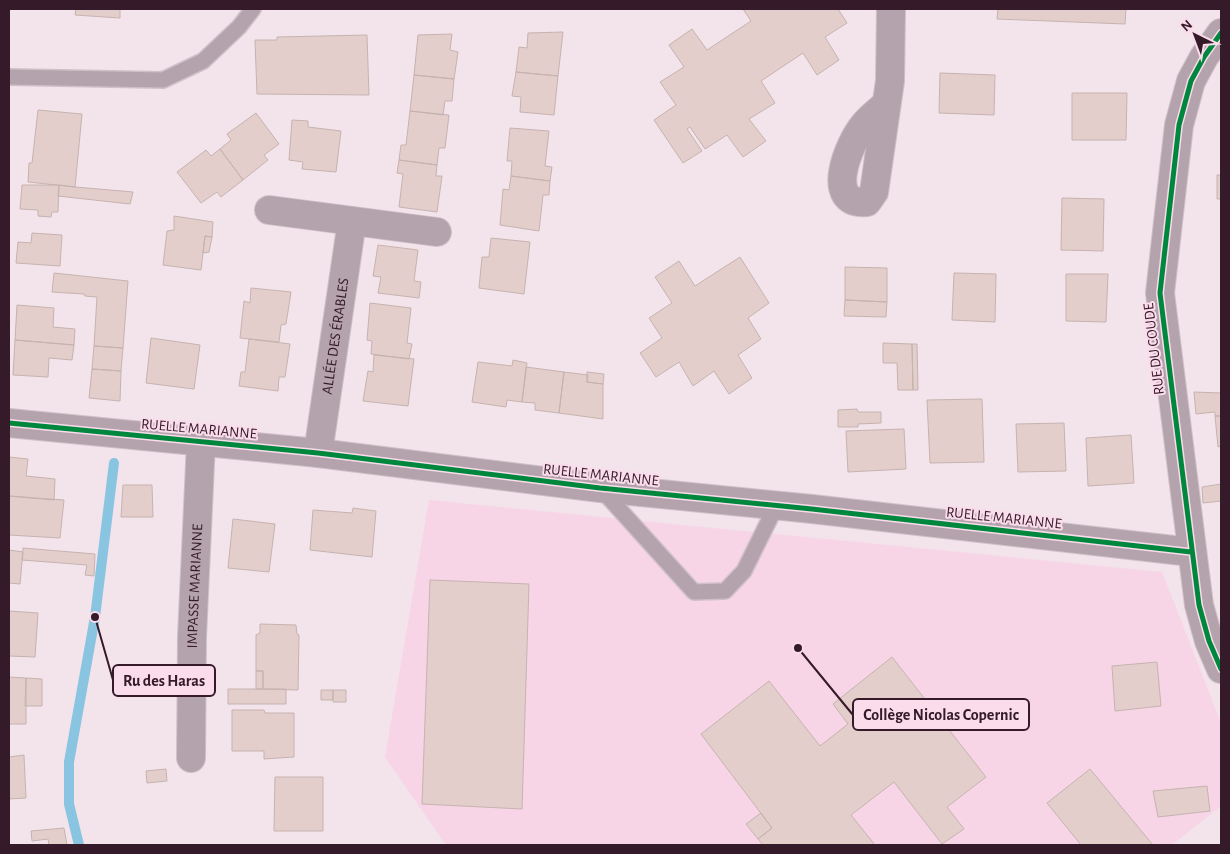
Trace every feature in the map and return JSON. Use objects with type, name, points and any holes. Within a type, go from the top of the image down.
[{"type":"street","points":[[886,104],[890,81],[891,9]]},
{"type":"street","name":"RUE DU COUDE","points":[[1221,33],[1204,57],[1191,81],[1179,125],[1160,293],[1199,605],[1209,641],[1221,669]]},
{"type":"street","points":[[269,210],[437,232]]},
{"type":"street","name":"ALLÉE DES ÉRABLES","points":[[318,453],[352,221]]},
{"type":"street","name":"RUELLE MARIANNE","points":[[9,424],[318,453],[600,488],[1191,552]]},
{"type":"street","name":"IMPASSE MARIANNE","points":[[191,758],[192,637],[201,442]]},
{"type":"lane","points":[[9,77],[163,80],[203,61],[239,27],[253,9]]},
{"type":"lane","points":[[600,488],[694,592],[725,591],[744,572],[776,506]]},
{"type":"shaded area","points":[[429,500],[1162,572],[1221,723],[1221,806],[1172,845],[446,845],[385,757]]},
{"type":"building","points":[[76,9],[120,9],[120,18],[75,15]]},
{"type":"building","points":[[743,9],[838,9],[847,23],[825,37],[839,60],[817,75],[803,53],[761,81],[775,103],[749,119],[766,141],[743,157],[727,135],[705,149],[690,127],[687,129],[702,151],[683,163],[654,120],[676,105],[660,82],[684,67],[669,45],[692,29],[707,50],[751,21]]},
{"type":"building","points":[[998,9],[1126,9],[1125,24],[997,19]]},
{"type":"building","points":[[563,32],[558,76],[516,72],[519,47],[527,48],[528,33]]},
{"type":"building","points":[[452,34],[450,50],[458,52],[454,79],[414,75],[418,35]]},
{"type":"building","points":[[367,35],[369,95],[257,94],[255,40],[277,40],[277,37]]},
{"type":"building","points":[[516,72],[558,76],[554,115],[520,112],[521,97],[512,96]]},
{"type":"building","points":[[940,73],[995,75],[994,115],[939,113]]},
{"type":"building","points":[[414,75],[454,79],[452,101],[445,101],[443,115],[410,111]]},
{"type":"building","points":[[1072,93],[1127,93],[1126,140],[1072,140]]},
{"type":"building","points":[[38,110],[82,114],[75,187],[28,182],[29,163],[32,163]]},
{"type":"building","points":[[410,111],[449,115],[445,148],[439,148],[437,165],[399,160],[401,145],[406,145]]},
{"type":"building","points":[[256,113],[279,144],[264,155],[268,160],[243,180],[220,149],[231,140],[227,134]]},
{"type":"building","points":[[292,120],[308,121],[308,127],[341,131],[336,172],[302,169],[303,162],[289,160]]},
{"type":"building","points":[[510,128],[549,131],[545,166],[552,167],[550,181],[511,176],[512,161],[507,161]]},
{"type":"building","points":[[220,149],[243,180],[221,197],[217,192],[201,203],[177,172],[206,150],[211,156]]},
{"type":"building","points":[[399,160],[437,165],[436,176],[442,176],[437,212],[399,207],[403,174],[397,173]]},
{"type":"building","points":[[1217,175],[1221,175],[1221,199],[1217,199]]},
{"type":"building","points":[[511,176],[550,181],[549,195],[543,195],[539,231],[500,225],[503,189],[509,190]]},
{"type":"building","points":[[22,185],[59,185],[58,212],[52,212],[51,217],[38,216],[38,210],[20,209]]},
{"type":"building","points":[[59,185],[133,192],[130,204],[58,196]]},
{"type":"building","points":[[1062,198],[1104,199],[1103,251],[1061,250]]},
{"type":"building","points":[[174,216],[213,222],[212,237],[205,236],[201,270],[163,265],[167,231],[174,230]]},
{"type":"building","points":[[32,233],[62,235],[60,266],[16,263],[18,242],[31,243]]},
{"type":"building","points":[[205,236],[212,237],[209,252],[203,253]]},
{"type":"building","points":[[491,238],[530,242],[524,294],[479,288],[482,257],[489,257]]},
{"type":"building","points":[[378,245],[418,250],[414,281],[421,282],[419,298],[378,293],[381,277],[373,276]]},
{"type":"building","points":[[740,257],[769,303],[748,318],[761,339],[738,355],[752,378],[729,394],[714,371],[693,386],[679,362],[656,377],[640,353],[662,338],[649,318],[672,303],[655,277],[679,261],[695,286]]},
{"type":"building","points":[[845,267],[887,268],[887,302],[845,300]]},
{"type":"building","points":[[54,273],[128,281],[123,348],[94,346],[97,297],[85,296],[84,294],[52,292]]},
{"type":"building","points":[[954,273],[996,274],[995,322],[952,320]]},
{"type":"building","points":[[1066,274],[1108,274],[1106,322],[1066,321]]},
{"type":"building","points":[[251,288],[291,292],[286,324],[281,325],[279,342],[240,338],[244,301],[250,303]]},
{"type":"building","points":[[845,300],[887,302],[886,317],[844,316]]},
{"type":"building","points":[[370,303],[411,308],[407,343],[412,344],[409,359],[371,354],[372,341],[367,340]]},
{"type":"building","points":[[17,305],[54,308],[53,327],[75,329],[74,345],[15,340]]},
{"type":"building","points":[[151,338],[200,345],[194,389],[146,383]]},
{"type":"building","points":[[249,339],[290,344],[285,377],[279,377],[278,391],[239,386],[241,372],[245,372]]},
{"type":"building","points":[[15,340],[74,345],[72,360],[49,358],[48,377],[13,375]]},
{"type":"building","points":[[883,343],[912,344],[913,390],[898,390],[897,363],[883,363]]},
{"type":"building","points":[[912,344],[917,344],[918,390],[913,390]]},
{"type":"building","points":[[94,346],[123,348],[121,371],[92,369]]},
{"type":"building","points":[[374,355],[414,359],[408,406],[363,401],[368,371],[373,372]]},
{"type":"building","points":[[513,360],[527,363],[522,402],[507,400],[506,407],[472,402],[478,362],[512,366]]},
{"type":"building","points":[[526,367],[564,372],[559,413],[535,410],[535,403],[522,402]]},
{"type":"building","points":[[92,369],[121,371],[120,401],[89,398]]},
{"type":"building","points":[[564,372],[588,375],[587,382],[603,384],[603,419],[559,413]]},
{"type":"building","points":[[587,372],[604,374],[603,384],[587,382]]},
{"type":"building","points":[[1194,392],[1221,393],[1221,416],[1215,416],[1215,412],[1196,414]]},
{"type":"building","points":[[982,399],[984,462],[930,463],[927,400]]},
{"type":"building","points":[[857,409],[858,412],[881,412],[881,423],[858,424],[858,427],[838,427],[838,410]]},
{"type":"building","points":[[1215,416],[1221,416],[1221,446],[1218,447]]},
{"type":"building","points":[[1064,423],[1066,471],[1018,472],[1016,424]]},
{"type":"building","points":[[904,429],[906,469],[848,472],[846,431]]},
{"type":"building","points":[[1131,435],[1134,483],[1088,486],[1086,438]]},
{"type":"building","points":[[9,457],[28,459],[26,476],[55,479],[54,500],[9,496]]},
{"type":"building","points":[[1221,484],[1221,501],[1203,503],[1202,487]]},
{"type":"building","points":[[123,485],[152,485],[153,517],[121,517]]},
{"type":"building","points":[[9,496],[64,500],[60,538],[9,535]]},
{"type":"building","points":[[353,508],[376,511],[372,557],[310,550],[313,510],[352,513]]},
{"type":"building","points":[[233,519],[275,524],[269,572],[228,568]]},
{"type":"building","points":[[23,548],[95,554],[94,576],[85,575],[87,565],[22,560]]},
{"type":"building","points":[[9,550],[23,552],[20,584],[9,583]]},
{"type":"building","points":[[430,580],[529,584],[522,809],[422,804]]},
{"type":"building","points":[[9,611],[38,613],[35,657],[9,656]]},
{"type":"building","points":[[260,624],[296,625],[297,634],[299,635],[298,690],[263,689],[263,671],[256,671],[256,635],[260,633]]},
{"type":"building","points":[[892,657],[986,777],[947,807],[964,829],[942,844],[894,782],[851,815],[875,845],[763,845],[758,839],[772,828],[701,734],[769,681],[820,746],[848,724],[833,704]]},
{"type":"building","points":[[1157,662],[1161,706],[1115,711],[1112,666]]},
{"type":"building","points":[[256,671],[263,671],[263,689],[256,689]]},
{"type":"building","points":[[9,677],[26,678],[26,724],[9,724]]},
{"type":"building","points":[[26,678],[42,679],[42,706],[25,706]]},
{"type":"building","points":[[228,689],[286,689],[286,704],[228,704]]},
{"type":"building","points":[[321,690],[333,690],[333,700],[321,700]]},
{"type":"building","points":[[333,690],[346,690],[346,702],[333,702]]},
{"type":"building","points":[[232,710],[264,710],[265,713],[294,713],[294,757],[264,759],[264,751],[232,751]]},
{"type":"building","points":[[24,755],[26,798],[9,799],[9,757]]},
{"type":"building","points":[[166,769],[167,781],[147,783],[146,771]]},
{"type":"building","points":[[1090,769],[1153,845],[1081,845],[1047,803]]},
{"type":"building","points":[[275,777],[323,777],[323,831],[274,831]]},
{"type":"building","points":[[1207,786],[1210,811],[1158,817],[1153,791]]},
{"type":"building","points":[[761,813],[772,828],[758,839],[746,824]]},
{"type":"building","points":[[64,828],[67,845],[49,845],[48,839],[32,841],[31,831]]},
{"type":"waterway","points":[[79,845],[69,804],[69,762],[95,617],[114,463]]},
{"type":"cycle path","points":[[1221,33],[1204,57],[1191,81],[1179,125],[1160,293],[1199,605],[1209,641],[1221,669]]},
{"type":"cycle path","points":[[9,423],[318,453],[600,488],[812,509],[1191,552]]},
{"type":"place","name":"Ru des Haras","points":[[95,617]]},
{"type":"place","name":"Collège Nicolas Copernic","points":[[798,648]]}]
